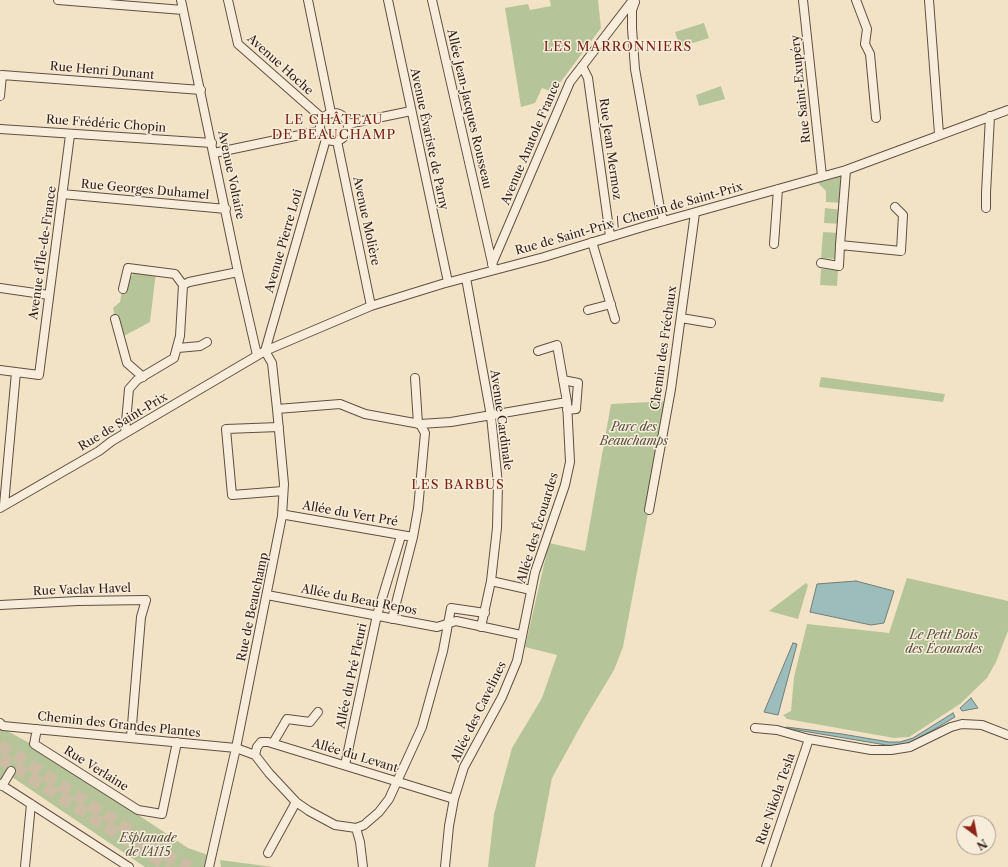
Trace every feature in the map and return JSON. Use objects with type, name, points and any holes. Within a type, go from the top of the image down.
[{"type":"street","points":[[58,0],[183,10]]},
{"type":"street","name":"Avenue Voltaire","points":[[181,0],[238,272],[261,353]]},
{"type":"street","name":"Avenue Hoche","points":[[228,0],[238,44],[322,118]]},
{"type":"street","points":[[308,0],[331,112]]},
{"type":"street","name":"Avenue Évariste de Parny","points":[[388,0],[448,282]]},
{"type":"street","name":"Allée Jean-Jacques Rousseau","points":[[432,0],[493,267]]},
{"type":"street","points":[[635,0],[632,16],[635,69],[660,214],[664,221]]},
{"type":"street","name":"Avenue Anatole France","points":[[493,267],[570,82],[635,0]]},
{"type":"street","name":"Rue Saint-Exupéry","points":[[803,0],[822,176]]},
{"type":"street","points":[[856,0],[867,29],[865,44],[870,54],[876,118]]},
{"type":"street","points":[[929,0],[939,134]]},
{"type":"street","name":"Rue Jean Mermoz","points":[[582,66],[588,78],[610,236]]},
{"type":"street","name":"Rue Henri Dunant","points":[[0,96],[2,75],[200,90]]},
{"type":"street","name":"Rue de Saint-Prix / Chemin de Saint-Prix","points":[[261,353],[371,306],[448,282],[466,278],[493,267],[544,257],[610,236],[846,170],[900,151],[939,134],[1008,110]]},
{"type":"street","points":[[348,124],[411,111]]},
{"type":"street","points":[[331,112],[344,116],[348,124],[347,133],[337,141],[326,139],[320,131],[322,118],[331,112]]},
{"type":"street","points":[[986,208],[990,116]]},
{"type":"street","name":"Rue Frédéric Chopin","points":[[0,129],[70,135],[212,143]]},
{"type":"street","points":[[214,153],[320,131]]},
{"type":"street","name":"Avenue d'Île-de-France","points":[[16,372],[39,375],[70,135]]},
{"type":"street","name":"Avenue Pierre Loti","points":[[261,353],[326,139]]},
{"type":"street","name":"Avenue Molière","points":[[337,141],[371,306]]},
{"type":"street","points":[[821,264],[839,266],[846,170]]},
{"type":"street","points":[[774,244],[778,189]]},
{"type":"street","name":"Rue Georges Duhamel","points":[[62,194],[226,209]]},
{"type":"street","points":[[840,245],[901,251],[903,215],[895,206]]},
{"type":"street","name":"Chemin des Fréchaux","points":[[649,510],[671,389],[695,213]]},
{"type":"street","points":[[592,242],[615,319]]},
{"type":"street","points":[[123,289],[128,268],[175,274],[183,285],[178,348],[174,358],[144,377],[130,389],[125,433]]},
{"type":"street","points":[[183,285],[189,282],[238,272]]},
{"type":"street","name":"Avenue Cardinale","points":[[466,278],[491,416],[498,484],[497,528],[491,581],[481,627]]},
{"type":"street","points":[[0,288],[49,295]]},
{"type":"street","points":[[588,310],[611,304]]},
{"type":"street","points":[[681,318],[711,323]]},
{"type":"street","points":[[115,319],[127,363],[144,377]]},
{"type":"street","points":[[178,348],[200,346],[207,342]]},
{"type":"street","name":"Allée des Écouardes","points":[[521,635],[535,572],[566,485],[570,462],[567,406],[557,345],[538,351]]},
{"type":"street","name":"Rue de Beauchamp","points":[[209,867],[236,748],[282,516],[283,491],[279,427],[272,363],[261,353]]},
{"type":"street","name":"Rue de Saint-Prix","points":[[2,506],[99,451],[125,433],[261,353]]},
{"type":"street","points":[[0,370],[16,372],[2,506]]},
{"type":"street","points":[[392,618],[413,537],[423,467],[426,433],[419,424],[415,378]]},
{"type":"street","points":[[277,408],[340,404],[365,414],[419,424],[452,422],[567,406],[576,408],[578,383],[563,380]]},
{"type":"street","points":[[279,427],[226,429],[232,495],[283,491]]},
{"type":"street","name":"Allée du Vert Pré","points":[[282,516],[307,518],[413,537]]},
{"type":"street","name":"Allée du Pré Fleuri","points":[[345,765],[377,615],[401,536]]},
{"type":"street","points":[[491,581],[530,590]]},
{"type":"street","name":"Allée du Beau Repos","points":[[267,595],[437,626],[448,625],[456,621],[521,635]]},
{"type":"street","name":"Rue Vaclav Havel","points":[[0,605],[78,600],[146,600],[142,612],[131,737]]},
{"type":"street","points":[[318,712],[310,722],[287,719],[274,743],[261,742],[255,755],[269,773],[296,802],[335,825],[356,828],[364,826],[379,812],[398,781],[422,727],[437,677],[451,608],[484,613]]},
{"type":"street","name":"Allée des Cavelines","points":[[444,867],[454,799],[464,767],[502,698],[517,661],[521,635]]},
{"type":"street","name":"Chemin des Grandes Plantes","points":[[0,723],[3,726],[236,748],[255,755]]},
{"type":"street","points":[[755,728],[777,730],[809,739],[871,750],[891,750],[910,747],[951,727],[970,723],[982,724],[1008,735]]},
{"type":"street","name":"Rue Verlaine","points":[[36,729],[34,744],[138,810],[162,814],[177,742]]},
{"type":"street","name":"Rue Nikola Tesla","points":[[766,867],[809,739]]},
{"type":"street","name":"Allée du Levant","points":[[274,743],[454,799]]},
{"type":"street","points":[[11,770],[1,785],[129,867]]},
{"type":"street","points":[[268,853],[296,802]]},
{"type":"street","points":[[25,867],[31,804]]},
{"type":"street","points":[[356,828],[360,842],[362,867]]},
{"type":"street","points":[[114,857],[114,867]]},
{"type":"green space","points":[[550,0],[598,0],[601,28],[553,92],[542,88],[535,103],[521,107],[505,8],[528,4],[530,10],[551,6]]},
{"type":"green space","points":[[704,23],[709,38],[680,47],[675,32]]},
{"type":"green space","points":[[721,86],[725,99],[699,106],[696,95]]},
{"type":"green space","points":[[846,174],[844,203],[826,202],[826,191],[818,183]]},
{"type":"green space","points":[[825,208],[843,210],[842,224],[824,223]]},
{"type":"green space","points":[[823,232],[841,233],[839,259],[821,258]]},
{"type":"green space","points":[[821,269],[838,270],[837,286],[820,285]]},
{"type":"green space","points":[[156,272],[150,322],[120,338],[113,308],[120,302],[122,290],[134,273]]},
{"type":"green space","points":[[821,377],[945,394],[943,402],[819,387]]},
{"type":"green space","name":"Parc des Beauchamps","points":[[669,401],[623,647],[614,670],[552,778],[535,867],[488,867],[494,814],[512,748],[542,698],[557,655],[525,647],[549,543],[585,551],[611,404]]},
{"type":"green space","name":"Le Petit Bois des Écouardes","points":[[907,578],[1008,601],[1008,631],[996,662],[987,678],[960,704],[909,737],[894,738],[787,719],[783,715],[791,711],[794,677],[807,624],[889,633]]},
{"type":"green space","points":[[806,583],[808,585],[798,619],[769,611]]},
{"type":"green space","name":"Esplanade de l'A115","points":[[0,727],[33,745],[188,848],[211,856],[209,867],[145,867],[9,775],[0,783]]},
{"type":"green space","points":[[220,860],[273,867],[221,867]]},
{"type":"water","points":[[856,581],[894,591],[884,623],[871,625],[810,612],[817,584]]},
{"type":"water","points":[[793,643],[797,644],[778,715],[764,712]]},
{"type":"water","points":[[971,698],[978,708],[962,711],[960,708]]},
{"type":"water","points":[[953,713],[955,717],[935,729],[907,744],[892,746],[785,728],[842,734],[889,742],[900,742],[913,738]]},
{"type":"tunnel","points":[[0,745],[174,860],[190,867]]},
{"type":"tunnel","points":[[0,758],[169,867]]},
{"type":"district","name":"LES MARRONNIERS","points":[[618,47]]},
{"type":"district","name":"LE CHÂTEAU DE BEAUCHAMP","points":[[334,128]]},
{"type":"district","name":"LES BARBUS","points":[[458,485]]}]
